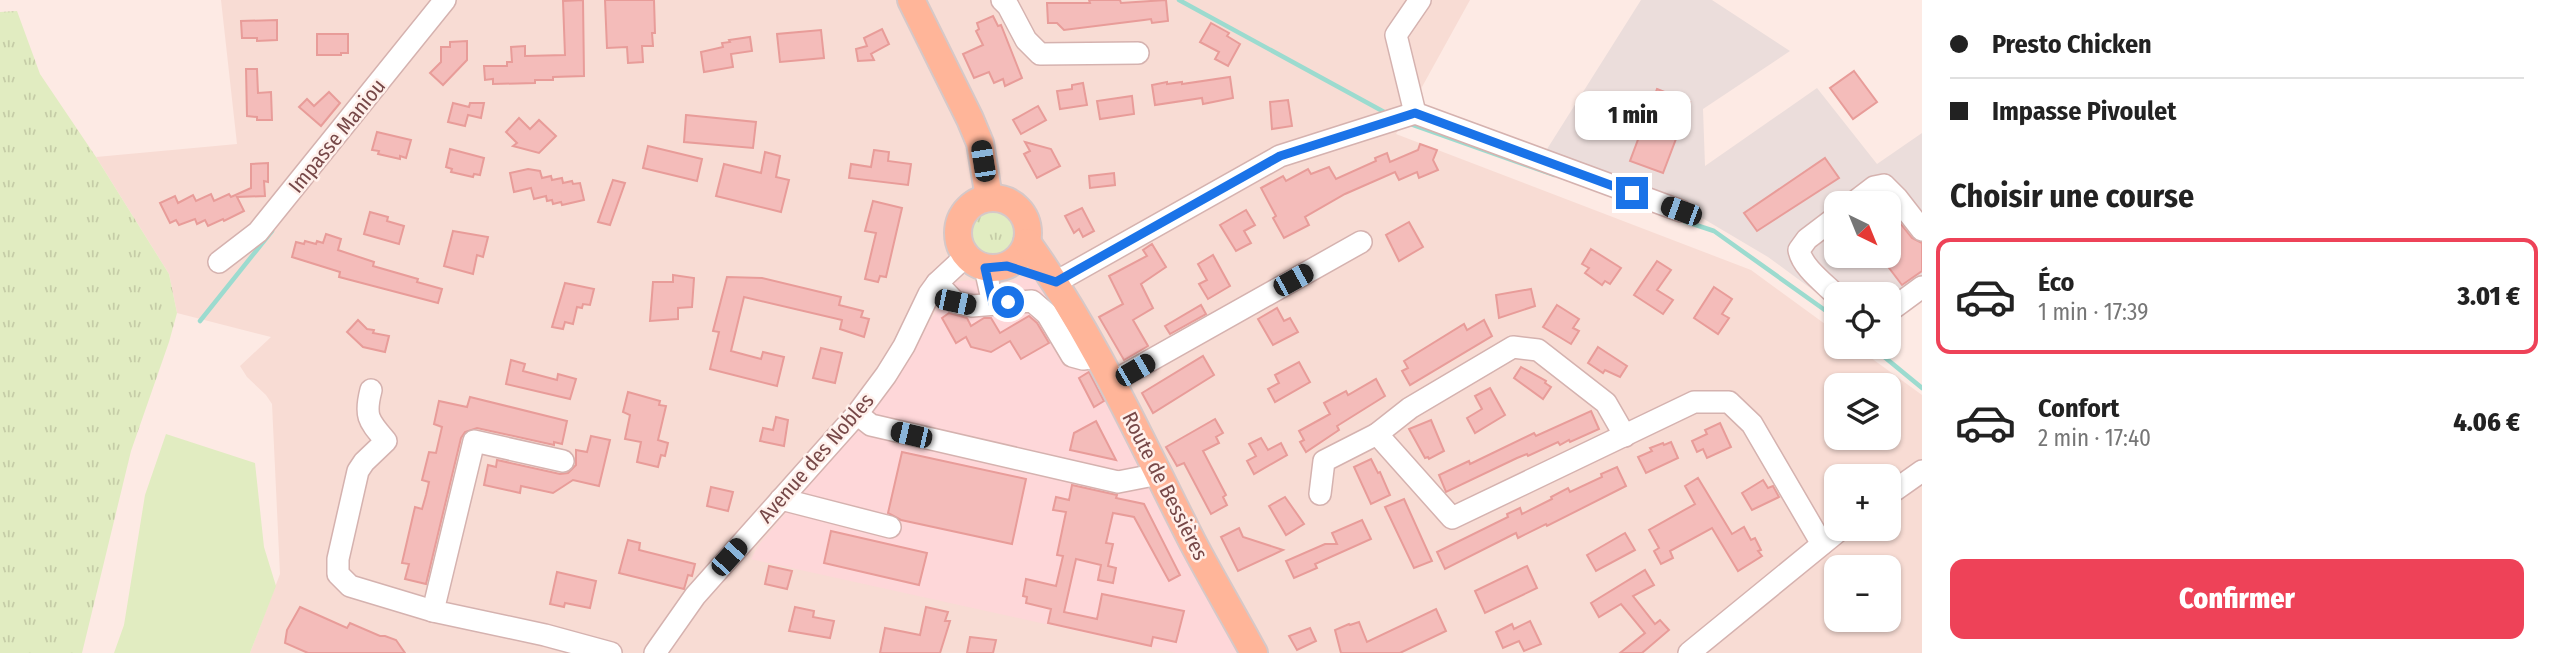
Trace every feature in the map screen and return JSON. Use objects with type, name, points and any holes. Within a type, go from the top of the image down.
[{"type":"main road","points":[[918,3],[971,118],[980,143],[989,198]]},
{"type":"main road","points":[[986,263],[1016,260],[1027,242],[1028,231],[1020,210],[1011,203],[989,198],[970,207],[958,226],[960,247],[986,263],[1056,282]]},
{"type":"main road","name":"Route de Bessières","points":[[1027,242],[1056,282],[1099,357],[1254,653]]},
{"type":"street","name":"Impasse Maniou","points":[[219,262],[258,232],[445,0]]},
{"type":"street","points":[[1002,0],[1008,5],[1026,40],[1041,54],[1138,52]]},
{"type":"street","points":[[1415,113],[1396,35],[1420,0]]},
{"type":"street","points":[[1056,282],[1280,156],[1415,113],[1681,211]]},
{"type":"street","points":[[1869,191],[1874,187],[1884,186],[1889,191]]},
{"type":"street","points":[[1901,204],[1922,230]]},
{"type":"street","points":[[1824,226],[1807,239],[1799,250],[1800,257],[1824,283]]},
{"type":"street","points":[[1112,382],[1361,242]]},
{"type":"street","points":[[986,263],[993,304]]},
{"type":"street","name":"Avenue des Nobles","points":[[655,653],[695,596],[857,414],[886,375],[937,283],[986,263]]},
{"type":"street","points":[[937,283],[955,302],[972,306],[1032,301],[1047,314],[1072,356],[1083,359],[1099,357]]},
{"type":"street","points":[[1901,302],[1922,287]]},
{"type":"street","points":[[1320,494],[1324,461],[1377,434],[1410,408],[1513,347],[1538,350],[1606,403],[1625,436]]},
{"type":"street","points":[[371,390],[366,408],[369,421],[386,441],[363,462],[358,471],[338,559],[338,573],[349,586],[433,611],[545,635],[611,653]]},
{"type":"street","points":[[1377,434],[1452,518],[1694,402],[1729,402],[1752,424],[1822,544]]},
{"type":"street","points":[[857,414],[871,425],[1118,482],[1160,474]]},
{"type":"street","points":[[433,611],[474,441],[563,461]]},
{"type":"street","points":[[1901,486],[1922,471]]},
{"type":"street","points":[[781,499],[890,527]]},
{"type":"street","points":[[1689,653],[1826,541]]},
{"type":"shaded area","points":[[221,0],[1470,0],[1396,134],[1751,270],[1824,323],[1824,359],[1872,359],[1892,373],[1824,373],[1824,450],[1901,450],[1901,380],[1922,395],[1922,653],[250,653],[280,574],[272,404],[240,366],[271,337],[177,313],[169,274],[96,157],[237,144]]},
{"type":"shaded area","points":[[1641,0],[1712,0],[1790,51],[1703,109],[1705,166],[1817,88],[1877,164],[1922,133],[1922,298],[1901,314],[1901,282],[1824,282],[1824,298],[1768,257],[1687,209],[1537,165]]},
{"type":"shaded area","points":[[1024,276],[1040,282],[1056,296],[1242,653],[1176,653],[751,559],[758,546],[906,365],[955,282],[968,280],[1002,286]]},
{"type":"green space","points":[[17,11],[40,74],[169,274],[177,313],[131,451],[82,653],[0,653],[0,12]]},
{"type":"green space","points":[[992,206],[1002,208],[1010,214],[1016,222],[1016,242],[1010,250],[1002,256],[992,258],[982,256],[974,250],[968,242],[966,232],[968,222],[974,214],[982,208]]},
{"type":"green space","points":[[166,434],[255,463],[264,547],[276,586],[250,653],[114,653],[124,625],[145,495]]},
{"type":"building","points":[[583,0],[584,76],[553,77],[553,80],[535,80],[535,83],[493,84],[493,79],[485,80],[484,66],[507,66],[507,62],[512,62],[511,47],[525,46],[525,56],[565,55],[563,1]]},
{"type":"building","points":[[605,0],[654,0],[653,46],[642,46],[643,62],[628,63],[627,47],[607,48]]},
{"type":"building","points":[[1089,0],[1120,0],[1121,3],[1166,0],[1168,21],[1152,23],[1151,19],[1064,30],[1057,23],[1048,23],[1047,3],[1090,3]]},
{"type":"building","points":[[993,16],[998,26],[1001,25],[1022,78],[1005,86],[1003,79],[994,83],[989,72],[974,78],[963,54],[983,45],[976,31],[979,29],[977,23]]},
{"type":"building","points":[[277,20],[277,40],[257,41],[257,38],[242,38],[241,21]]},
{"type":"building","points":[[1211,23],[1229,33],[1227,36],[1240,44],[1228,66],[1215,59],[1219,52],[1200,42]]},
{"type":"building","points":[[882,29],[889,44],[871,54],[874,60],[858,61],[856,49],[867,46],[864,38]]},
{"type":"building","points":[[821,30],[824,58],[780,62],[777,34]]},
{"type":"building","points":[[317,34],[348,34],[348,53],[317,55]]},
{"type":"building","points":[[750,37],[752,51],[731,54],[733,67],[704,72],[701,52],[723,47],[722,43],[730,42],[729,40]]},
{"type":"building","points":[[467,41],[467,60],[443,85],[430,73],[441,62],[441,47],[450,47],[450,42]]},
{"type":"building","points":[[246,69],[257,69],[258,93],[271,92],[272,120],[257,120],[257,117],[247,116]]},
{"type":"building","points":[[1854,71],[1877,102],[1853,119],[1830,88]]},
{"type":"building","points":[[1230,77],[1233,98],[1203,104],[1202,98],[1155,105],[1152,85]]},
{"type":"building","points":[[1083,83],[1087,105],[1060,109],[1057,91],[1072,89],[1072,85]]},
{"type":"building","points":[[1657,89],[1690,102],[1663,173],[1630,161]]},
{"type":"building","points":[[329,92],[340,103],[321,126],[299,107],[307,99],[314,106]]},
{"type":"building","points":[[1132,96],[1134,114],[1100,119],[1097,101]]},
{"type":"building","points":[[1288,100],[1292,126],[1272,129],[1270,102]]},
{"type":"building","points":[[453,103],[469,107],[470,103],[484,103],[481,118],[468,115],[465,126],[448,122]]},
{"type":"building","points":[[1038,106],[1046,120],[1021,134],[1013,120]]},
{"type":"building","points":[[686,115],[756,122],[753,148],[684,142]]},
{"type":"building","points":[[519,118],[530,129],[539,120],[556,136],[539,153],[513,146],[517,143],[506,132]]},
{"type":"building","points":[[377,132],[411,140],[406,158],[378,154],[379,151],[372,150]]},
{"type":"building","points":[[1025,142],[1051,149],[1060,166],[1037,178],[1024,154],[1030,151]]},
{"type":"building","points":[[1420,144],[1437,150],[1433,160],[1438,170],[1419,178],[1417,172],[1399,180],[1395,172],[1345,194],[1305,217],[1309,225],[1284,238],[1261,188],[1283,176],[1286,181],[1308,169],[1311,174],[1329,167],[1336,179],[1376,161],[1375,158],[1387,153],[1390,162],[1418,150]]},
{"type":"building","points":[[648,146],[702,159],[697,181],[643,168]]},
{"type":"building","points":[[450,149],[484,158],[480,175],[474,174],[473,177],[451,172],[452,169],[446,167]]},
{"type":"building","points":[[874,150],[889,152],[888,161],[911,164],[908,185],[849,178],[851,164],[871,167]]},
{"type":"building","points":[[765,152],[780,156],[776,177],[789,180],[781,212],[716,196],[724,164],[761,173]]},
{"type":"building","points":[[1825,158],[1839,178],[1757,231],[1744,213]]},
{"type":"building","points":[[268,163],[268,182],[264,181],[265,196],[237,197],[244,211],[224,221],[223,219],[208,226],[205,220],[197,224],[195,219],[179,225],[176,220],[170,223],[160,203],[175,196],[178,203],[193,195],[196,201],[211,194],[214,201],[229,194],[231,197],[251,188],[251,164]]},
{"type":"building","points":[[528,169],[540,171],[542,178],[551,176],[552,180],[562,178],[563,183],[580,183],[584,200],[562,205],[561,202],[553,204],[552,200],[547,201],[546,196],[534,199],[531,188],[514,192],[510,173]]},
{"type":"building","points":[[1114,173],[1115,185],[1090,188],[1089,176]]},
{"type":"building","points":[[613,180],[625,183],[610,225],[598,222]]},
{"type":"building","points":[[873,201],[902,208],[886,277],[880,276],[878,282],[865,279],[876,233],[865,231]]},
{"type":"building","points":[[1082,208],[1094,231],[1083,237],[1079,229],[1074,233],[1065,216]]},
{"type":"building","points":[[1246,210],[1255,225],[1244,231],[1251,243],[1236,251],[1220,225]]},
{"type":"building","points":[[370,212],[388,217],[387,221],[404,226],[399,244],[364,234]]},
{"type":"building","points":[[1409,222],[1423,247],[1399,261],[1386,235]]},
{"type":"building","points":[[1901,224],[1912,238],[1922,243],[1922,271],[1902,285],[1889,268],[1901,268]]},
{"type":"building","points":[[453,231],[488,237],[483,257],[477,255],[473,274],[444,266]]},
{"type":"building","points":[[326,234],[341,239],[338,250],[374,262],[373,266],[442,289],[438,303],[339,277],[340,272],[292,257],[296,242],[323,243]]},
{"type":"building","points":[[1152,244],[1166,267],[1141,284],[1153,308],[1133,320],[1148,346],[1124,360],[1099,317],[1123,304],[1109,276],[1147,256],[1143,250]]},
{"type":"building","points":[[1591,249],[1621,268],[1610,284],[1605,281],[1602,285],[1585,273],[1589,268],[1582,264]]},
{"type":"building","points":[[1213,255],[1230,286],[1208,299],[1199,284],[1207,280],[1198,264]]},
{"type":"building","points":[[1657,261],[1671,270],[1657,290],[1673,300],[1663,314],[1634,295]]},
{"type":"building","points":[[673,275],[694,278],[692,307],[678,308],[678,319],[650,321],[653,282],[673,282]]},
{"type":"building","points":[[727,277],[762,278],[841,297],[839,305],[863,311],[861,317],[869,319],[864,337],[840,329],[842,320],[744,297],[731,351],[761,359],[763,352],[784,357],[777,386],[710,369],[719,332],[713,331]]},
{"type":"building","points":[[565,283],[594,289],[590,305],[577,307],[573,324],[565,322],[563,329],[552,327]]},
{"type":"building","points":[[1714,287],[1732,299],[1722,314],[1729,318],[1718,334],[1694,318]]},
{"type":"building","points":[[1531,289],[1535,306],[1499,318],[1496,295]]},
{"type":"building","points":[[1201,305],[1206,314],[1170,334],[1165,326]]},
{"type":"building","points":[[1557,305],[1579,319],[1573,328],[1579,331],[1571,344],[1543,327]]},
{"type":"building","points":[[1277,308],[1284,321],[1290,318],[1298,332],[1273,345],[1258,319]]},
{"type":"building","points":[[949,313],[967,318],[971,326],[984,318],[991,318],[1000,333],[1029,316],[1037,323],[1049,343],[1021,359],[1010,341],[991,352],[971,347],[966,337],[956,343],[942,318]]},
{"type":"building","points":[[358,320],[367,329],[374,330],[373,333],[389,336],[385,352],[363,347],[347,332]]},
{"type":"building","points":[[1484,320],[1492,336],[1410,385],[1402,371],[1408,368],[1404,361],[1464,324],[1467,330]]},
{"type":"building","points":[[1598,347],[1627,366],[1620,377],[1605,370],[1603,373],[1588,363]]},
{"type":"building","points":[[821,348],[842,353],[835,383],[813,378]]},
{"type":"building","points":[[1203,356],[1214,375],[1153,413],[1142,393]]},
{"type":"building","points":[[511,360],[525,364],[523,371],[557,380],[558,374],[576,379],[570,399],[506,384]]},
{"type":"building","points":[[1299,362],[1310,382],[1275,402],[1268,389],[1279,383],[1275,375]]},
{"type":"building","points":[[1521,367],[1546,381],[1551,387],[1543,399],[1514,378]]},
{"type":"building","points":[[1089,372],[1104,401],[1094,407],[1079,378]]},
{"type":"building","points":[[1376,379],[1385,396],[1337,426],[1339,430],[1306,452],[1300,442],[1304,440],[1299,431],[1330,414],[1324,403],[1346,391],[1348,395]]},
{"type":"building","points":[[1490,388],[1505,415],[1475,433],[1467,418],[1482,409],[1475,396]]},
{"type":"building","points":[[628,392],[660,401],[659,405],[666,406],[658,440],[668,443],[665,456],[661,455],[658,467],[637,462],[641,442],[625,439],[630,415],[623,412]]},
{"type":"building","points":[[470,397],[567,421],[562,444],[554,442],[554,445],[477,428],[465,432],[461,438],[426,584],[405,579],[409,564],[402,563],[415,507],[422,509],[429,482],[422,480],[429,452],[436,453],[442,427],[434,424],[439,401],[467,407]]},
{"type":"building","points":[[1591,411],[1599,429],[1570,442],[1569,440],[1560,445],[1558,442],[1528,456],[1527,454],[1517,458],[1446,492],[1439,475]]},
{"type":"building","points":[[776,417],[788,420],[784,446],[760,441],[763,428],[773,430]]},
{"type":"building","points":[[1215,419],[1223,433],[1216,437],[1219,443],[1203,451],[1226,495],[1223,497],[1227,505],[1211,514],[1184,463],[1177,466],[1166,447]]},
{"type":"building","points":[[1431,420],[1444,451],[1429,459],[1425,458],[1409,429]]},
{"type":"building","points":[[1096,421],[1116,460],[1070,450],[1074,433]]},
{"type":"building","points":[[1720,423],[1731,447],[1707,458],[1703,449],[1697,452],[1692,441],[1707,434],[1705,430]]},
{"type":"building","points":[[591,436],[610,440],[599,486],[573,480],[553,493],[521,486],[520,493],[484,485],[488,465],[496,467],[497,460],[560,474],[568,473],[576,465],[576,450],[587,452]]},
{"type":"building","points":[[1261,438],[1268,450],[1281,443],[1287,455],[1254,474],[1247,461],[1256,456],[1249,444]]},
{"type":"building","points":[[1671,442],[1678,458],[1646,473],[1638,457],[1652,451],[1650,448]]},
{"type":"building","points":[[902,452],[1026,479],[1012,544],[901,520],[888,513]]},
{"type":"building","points":[[1371,459],[1390,495],[1371,504],[1354,467]]},
{"type":"building","points":[[1617,467],[1626,486],[1547,526],[1546,524],[1518,538],[1516,533],[1445,569],[1437,552],[1508,517],[1507,514],[1520,508],[1522,514],[1568,488],[1570,492]]},
{"type":"building","points":[[1698,478],[1732,534],[1744,527],[1751,540],[1755,538],[1761,550],[1758,551],[1762,556],[1738,571],[1712,528],[1670,551],[1673,558],[1661,564],[1654,551],[1659,548],[1649,530],[1695,504],[1685,486]]},
{"type":"building","points":[[1763,480],[1768,488],[1773,486],[1779,497],[1752,510],[1742,493]]},
{"type":"building","points":[[1072,485],[1144,504],[1180,575],[1169,581],[1134,517],[1113,513],[1106,543],[1113,544],[1108,566],[1116,568],[1113,583],[1098,580],[1101,565],[1076,559],[1064,612],[1097,619],[1102,594],[1184,611],[1176,642],[1153,637],[1151,646],[1048,623],[1051,609],[1026,603],[1027,597],[1023,596],[1026,579],[1056,586],[1063,556],[1057,555],[1066,512],[1053,510],[1056,497],[1069,500]]},
{"type":"building","points":[[711,487],[733,492],[728,511],[707,506]]},
{"type":"building","points":[[1285,497],[1304,524],[1286,535],[1269,506]]},
{"type":"building","points":[[1404,499],[1432,561],[1414,568],[1385,507]]},
{"type":"building","points":[[1362,520],[1371,539],[1315,564],[1317,568],[1294,578],[1286,561],[1325,544],[1337,544],[1332,533]]},
{"type":"building","points":[[1239,528],[1243,537],[1283,550],[1238,571],[1221,537]]},
{"type":"building","points":[[831,531],[927,553],[919,585],[824,563]]},
{"type":"building","points":[[1625,533],[1635,550],[1596,571],[1587,555]]},
{"type":"building","points":[[628,540],[640,543],[639,550],[695,564],[684,589],[619,573]]},
{"type":"building","points":[[769,566],[792,571],[787,589],[765,584]]},
{"type":"building","points":[[1527,566],[1537,588],[1485,613],[1475,591]]},
{"type":"building","points":[[1645,570],[1654,585],[1633,596],[1655,624],[1660,620],[1669,630],[1642,653],[1620,653],[1645,633],[1621,604],[1599,617],[1591,603]]},
{"type":"building","points":[[557,572],[596,581],[590,608],[565,603],[564,607],[550,604]]},
{"type":"building","points":[[300,607],[347,628],[350,623],[396,640],[405,653],[308,653],[285,643],[287,630]]},
{"type":"building","points":[[795,607],[814,611],[813,617],[834,621],[830,638],[789,631]]},
{"type":"building","points":[[926,607],[948,612],[945,621],[950,621],[940,653],[880,653],[885,628],[920,635]]},
{"type":"building","points":[[1436,609],[1446,631],[1400,653],[1341,653],[1335,630],[1359,622],[1367,642]]},
{"type":"building","points":[[1530,621],[1541,644],[1524,651],[1519,641],[1503,648],[1496,632],[1512,624],[1514,629]]},
{"type":"building","points":[[1310,628],[1316,641],[1297,650],[1289,636]]},
{"type":"building","points":[[970,637],[996,640],[993,653],[967,653]]},
{"type":"waterway","points":[[1179,0],[1386,113]]},
{"type":"waterway","points":[[1410,124],[1554,175]]},
{"type":"waterway","points":[[1681,220],[1714,231],[1824,309]]},
{"type":"waterway","points":[[200,321],[272,231]]},
{"type":"waterway","points":[[1887,359],[1922,388]]},
{"type":"route","points":[[1008,302],[993,304],[985,268],[1007,266],[1056,282],[1280,156],[1415,113],[1632,193]]}]
